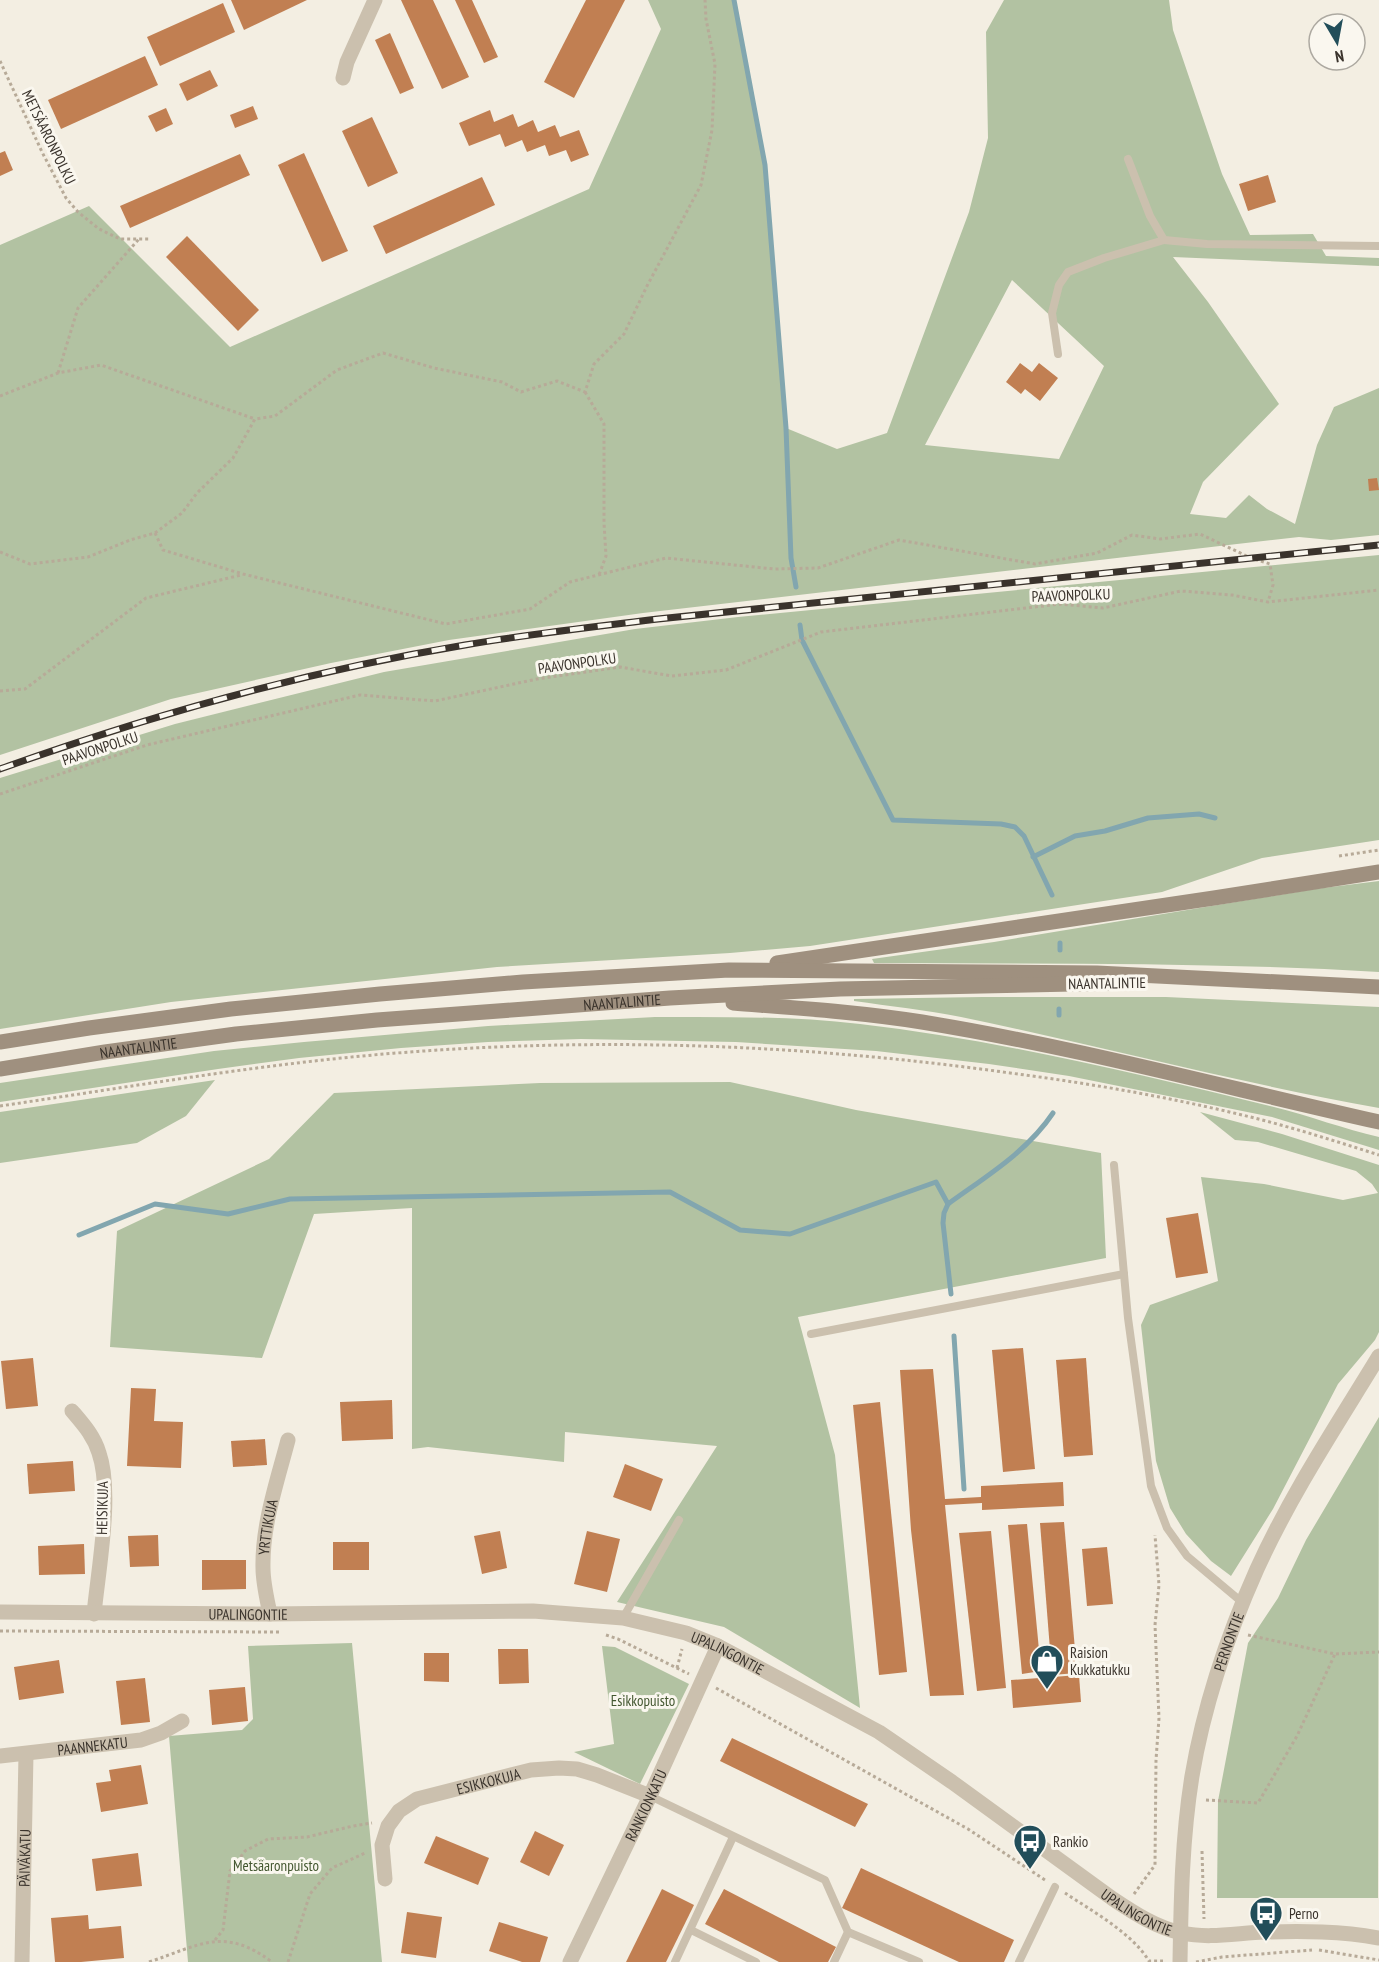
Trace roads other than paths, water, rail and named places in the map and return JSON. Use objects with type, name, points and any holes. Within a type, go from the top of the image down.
[{"type":"main road","points":[[729,970],[1379,872]]},
{"type":"main road","name":"NAANTALINTIE","points":[[0,1042],[219,1010],[368,995],[523,982],[729,970],[1097,973],[1379,987]]},
{"type":"main road","name":"NAANTALINTIE","points":[[0,1069],[236,1034],[378,1020],[670,998],[917,987],[1246,981]]},
{"type":"main road","points":[[670,998],[837,1011],[921,1022],[1138,1066],[1379,1122]]},
{"type":"street","points":[[343,78],[347,62],[375,0]]},
{"type":"street","name":"PERNONTIE","points":[[1180,1962],[1186,1813],[1205,1714],[1243,1603],[1258,1567],[1285,1514],[1379,1356]]},
{"type":"street","name":"HEISIKUJA","points":[[72,1411],[90,1433],[100,1454],[104,1482],[104,1513],[94,1614]]},
{"type":"street","name":"YRTTIKUJA","points":[[270,1614],[263,1570],[264,1542],[288,1440]]},
{"type":"street","name":"UPALINGONTIE","points":[[0,1612],[270,1614],[533,1611],[623,1618],[686,1633],[718,1646],[879,1732],[1136,1914],[1181,1933],[1204,1936],[1265,1932],[1323,1932],[1379,1938]]},
{"type":"street","name":"RANKIONKATU","points":[[570,1962],[650,1796],[718,1646]]},
{"type":"street","name":"PAANNEKATU","points":[[0,1756],[141,1740],[161,1733],[182,1721]]},
{"type":"street","name":"PÄIVÄKATU","points":[[22,1962],[26,1754]]},
{"type":"street","name":"ESIKKOKUJA","points":[[385,1879],[382,1845],[388,1826],[399,1811],[417,1799],[531,1770],[559,1768],[577,1769],[597,1775],[650,1796]]},
{"type":"lane","points":[[1128,159],[1150,216],[1164,240]]},
{"type":"lane","points":[[1058,354],[1053,313],[1059,285],[1068,272],[1104,258],[1164,240],[1207,244],[1379,246]]},
{"type":"lane","points":[[1114,1164],[1138,1401],[1151,1486],[1167,1528],[1187,1556],[1243,1603]]},
{"type":"lane","points":[[812,1334],[1124,1274]]},
{"type":"lane","points":[[623,1618],[679,1520]]},
{"type":"lane","points":[[650,1796],[825,1881],[848,1932],[919,1962]]},
{"type":"lane","points":[[675,1962],[733,1836]]},
{"type":"lane","points":[[1019,1962],[1055,1887]]},
{"type":"lane","points":[[691,1930],[756,1962]]},
{"type":"lane","points":[[834,1962],[848,1932]]},
{"type":"waterway","points":[[734,0],[765,165],[786,428],[791,558],[796,587]]},
{"type":"waterway","points":[[800,625],[802,640],[893,820],[1001,824],[1015,827],[1024,836],[1052,895]]},
{"type":"waterway","points":[[1033,857],[1075,836],[1105,831],[1148,818],[1199,814],[1215,818]]},
{"type":"waterway","points":[[1060,943],[1060,950]]},
{"type":"waterway","points":[[1059,1009],[1059,1015]]},
{"type":"waterway","points":[[79,1235],[155,1204],[228,1214],[290,1199],[670,1192],[740,1230],[790,1234],[936,1182],[948,1204],[1018,1152],[1043,1127],[1053,1113]]},
{"type":"waterway","points":[[948,1204],[943,1223],[951,1294]]},
{"type":"waterway","points":[[954,1336],[964,1489]]},
{"type":"railway","points":[[0,769],[114,730],[230,696],[347,668],[489,641],[658,619],[1379,545]]},
{"type":"place","name":"Raision Kukkatukku","points":[[1047,1690]]},
{"type":"place","name":"Rankio","points":[[1030,1870]]},
{"type":"place","name":"Perno","points":[[1266,1942]]},
{"type":"park label","name":"Esikkopuisto","points":[[643,1700]]},
{"type":"park label","name":"Metsäaronpuisto","points":[[276,1865]]}]
